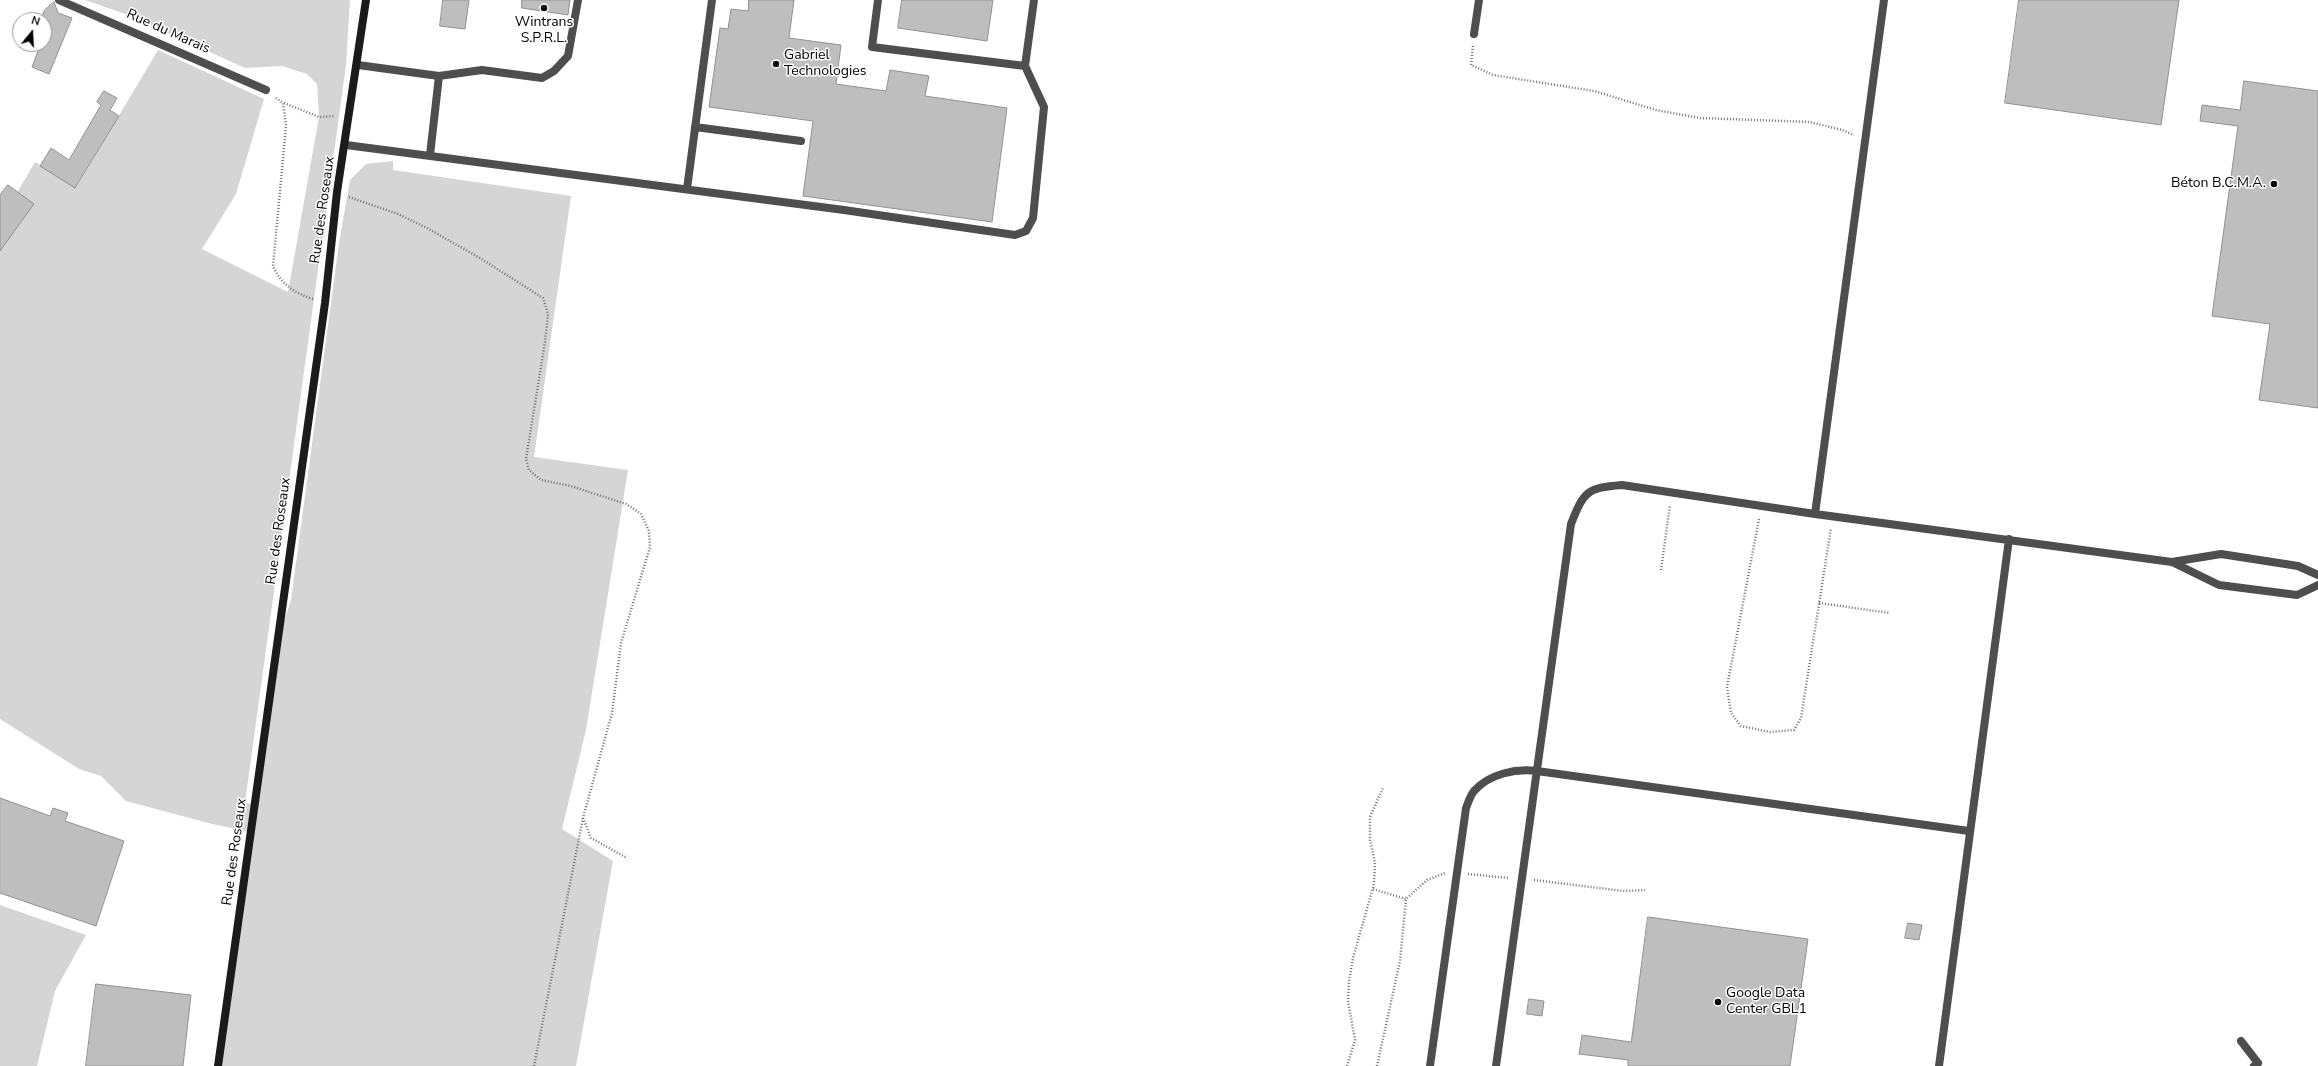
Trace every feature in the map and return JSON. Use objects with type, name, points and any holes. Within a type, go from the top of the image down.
[{"type":"street","name":"Rue du Marais","points":[[59,0],[266,90]]},
{"type":"street","name":"Rue des Roseaux","points":[[218,1066],[325,302],[337,192],[346,145],[366,0]]},
{"type":"street","points":[[358,65],[440,76],[482,70],[542,78],[554,71],[568,56],[578,0]]},
{"type":"street","points":[[687,189],[712,0]]},
{"type":"street","points":[[878,0],[872,47],[1025,66]]},
{"type":"street","points":[[346,145],[687,189],[1015,235],[1026,232],[1033,218],[1044,107],[1025,66],[1034,0]]},
{"type":"street","points":[[1474,34],[1479,0]]},
{"type":"street","points":[[1815,514],[1884,0]]},
{"type":"street","points":[[430,155],[440,76]]},
{"type":"street","points":[[695,128],[802,141]]},
{"type":"street","points":[[1496,1066],[1571,524],[1581,500],[1590,491],[1605,486],[1622,485],[1815,514],[2172,562],[2221,554],[2298,566],[2318,575]]},
{"type":"street","points":[[1939,1066],[1969,831],[2009,539]]},
{"type":"street","points":[[2172,562],[2219,585],[2297,595],[2318,585]]},
{"type":"street","points":[[1430,1066],[1466,808],[1474,792],[1487,782],[1513,770],[1523,769],[1969,831]]},
{"type":"street","points":[[2241,1041],[2258,1063],[2254,1066]]},
{"type":"path","points":[[1474,34],[1471,65],[1493,75],[1594,91],[1656,110],[1700,118],[1810,122],[1842,130],[1865,140]]},
{"type":"path","points":[[266,90],[283,103],[319,117],[326,118],[350,114]]},
{"type":"path","points":[[283,103],[286,126],[273,266],[279,279],[298,294],[325,302]]},
{"type":"path","points":[[337,192],[372,206],[398,214],[427,228],[480,258],[542,298],[548,314],[540,379],[526,459],[529,470],[541,480],[571,486],[626,504],[641,514],[649,531],[650,548],[621,643],[612,713],[583,818],[534,1066]]},
{"type":"path","points":[[1661,570],[1672,493]]},
{"type":"path","points":[[1762,506],[1727,687],[1731,713],[1741,726],[1770,732],[1794,730],[1801,718],[1832,516]]},
{"type":"path","points":[[1819,604],[1890,613]]},
{"type":"path","points":[[1347,1066],[1355,1040],[1348,1001],[1349,981],[1353,958],[1372,889],[1374,863],[1370,840],[1370,817],[1383,788]]},
{"type":"path","points":[[583,818],[591,838],[627,858]]},
{"type":"path","points":[[1377,1066],[1400,961],[1406,899],[1427,880],[1442,873],[1522,879],[1623,891],[1645,890]]},
{"type":"path","points":[[1372,889],[1406,899]]},
{"type":"shaded area","points":[[85,0],[350,0],[346,65],[245,803],[254,804],[277,643],[291,600],[339,243],[350,180],[366,164],[393,161],[393,170],[571,196],[534,457],[628,470],[586,730],[562,829],[613,861],[576,1066],[218,1066],[250,832],[212,824],[126,801],[101,776],[79,769],[0,719],[0,222],[35,162],[77,186],[158,50],[264,99],[236,194],[202,249],[288,292],[319,117],[317,84],[307,74],[282,66],[245,68],[128,15]]},
{"type":"shaded area","points":[[0,905],[86,935],[55,991],[37,1066],[0,1066]]},
{"type":"building","points":[[443,0],[469,0],[465,29],[440,26]]},
{"type":"building","name":"Wintrans S.P.R.L.","points":[[522,0],[570,0],[568,15],[522,8]]},
{"type":"building","points":[[749,0],[794,0],[789,38],[841,45],[836,84],[886,91],[890,70],[929,76],[925,96],[1007,108],[992,222],[803,196],[813,121],[709,107],[720,28],[728,29],[731,9],[748,11]]},
{"type":"building","points":[[902,0],[993,0],[987,41],[898,28]]},
{"type":"building","points":[[2019,0],[2179,0],[2161,125],[2005,103]]},
{"type":"building","points":[[54,2],[58,13],[72,18],[49,74],[32,67],[38,52],[52,52],[52,12],[44,11]]},
{"type":"building","name":"Béton B.C.M.A.","points":[[2244,81],[2318,91],[2318,408],[2259,400],[2270,324],[2212,316],[2238,126],[2200,121],[2202,105],[2240,110]]},
{"type":"building","points":[[104,91],[117,98],[110,110],[119,116],[75,188],[40,166],[51,148],[69,160],[101,105],[97,102]]},
{"type":"building","points":[[8,185],[34,204],[0,251],[0,195]]},
{"type":"building","points":[[0,798],[50,816],[53,808],[68,813],[65,821],[124,841],[96,926],[0,893]]},
{"type":"building","name":"Google Data Center GBL1","points":[[1648,917],[1808,939],[1790,1066],[1628,1066],[1628,1060],[1579,1054],[1582,1035],[1631,1042]]},
{"type":"building","points":[[1908,923],[1922,925],[1919,940],[1905,938]]},
{"type":"building","points":[[96,984],[191,995],[183,1066],[86,1066]]},
{"type":"building","points":[[1529,999],[1544,1001],[1542,1016],[1527,1014]]},
{"type":"place","name":"Wintrans S.P.R.L.","points":[[544,8]]},
{"type":"place","name":"Gabriel Technologies","points":[[776,64]]},
{"type":"place","name":"Béton B.C.M.A.","points":[[2274,184]]},
{"type":"place","name":"Google Data Center GBL1","points":[[1718,1002]]}]
